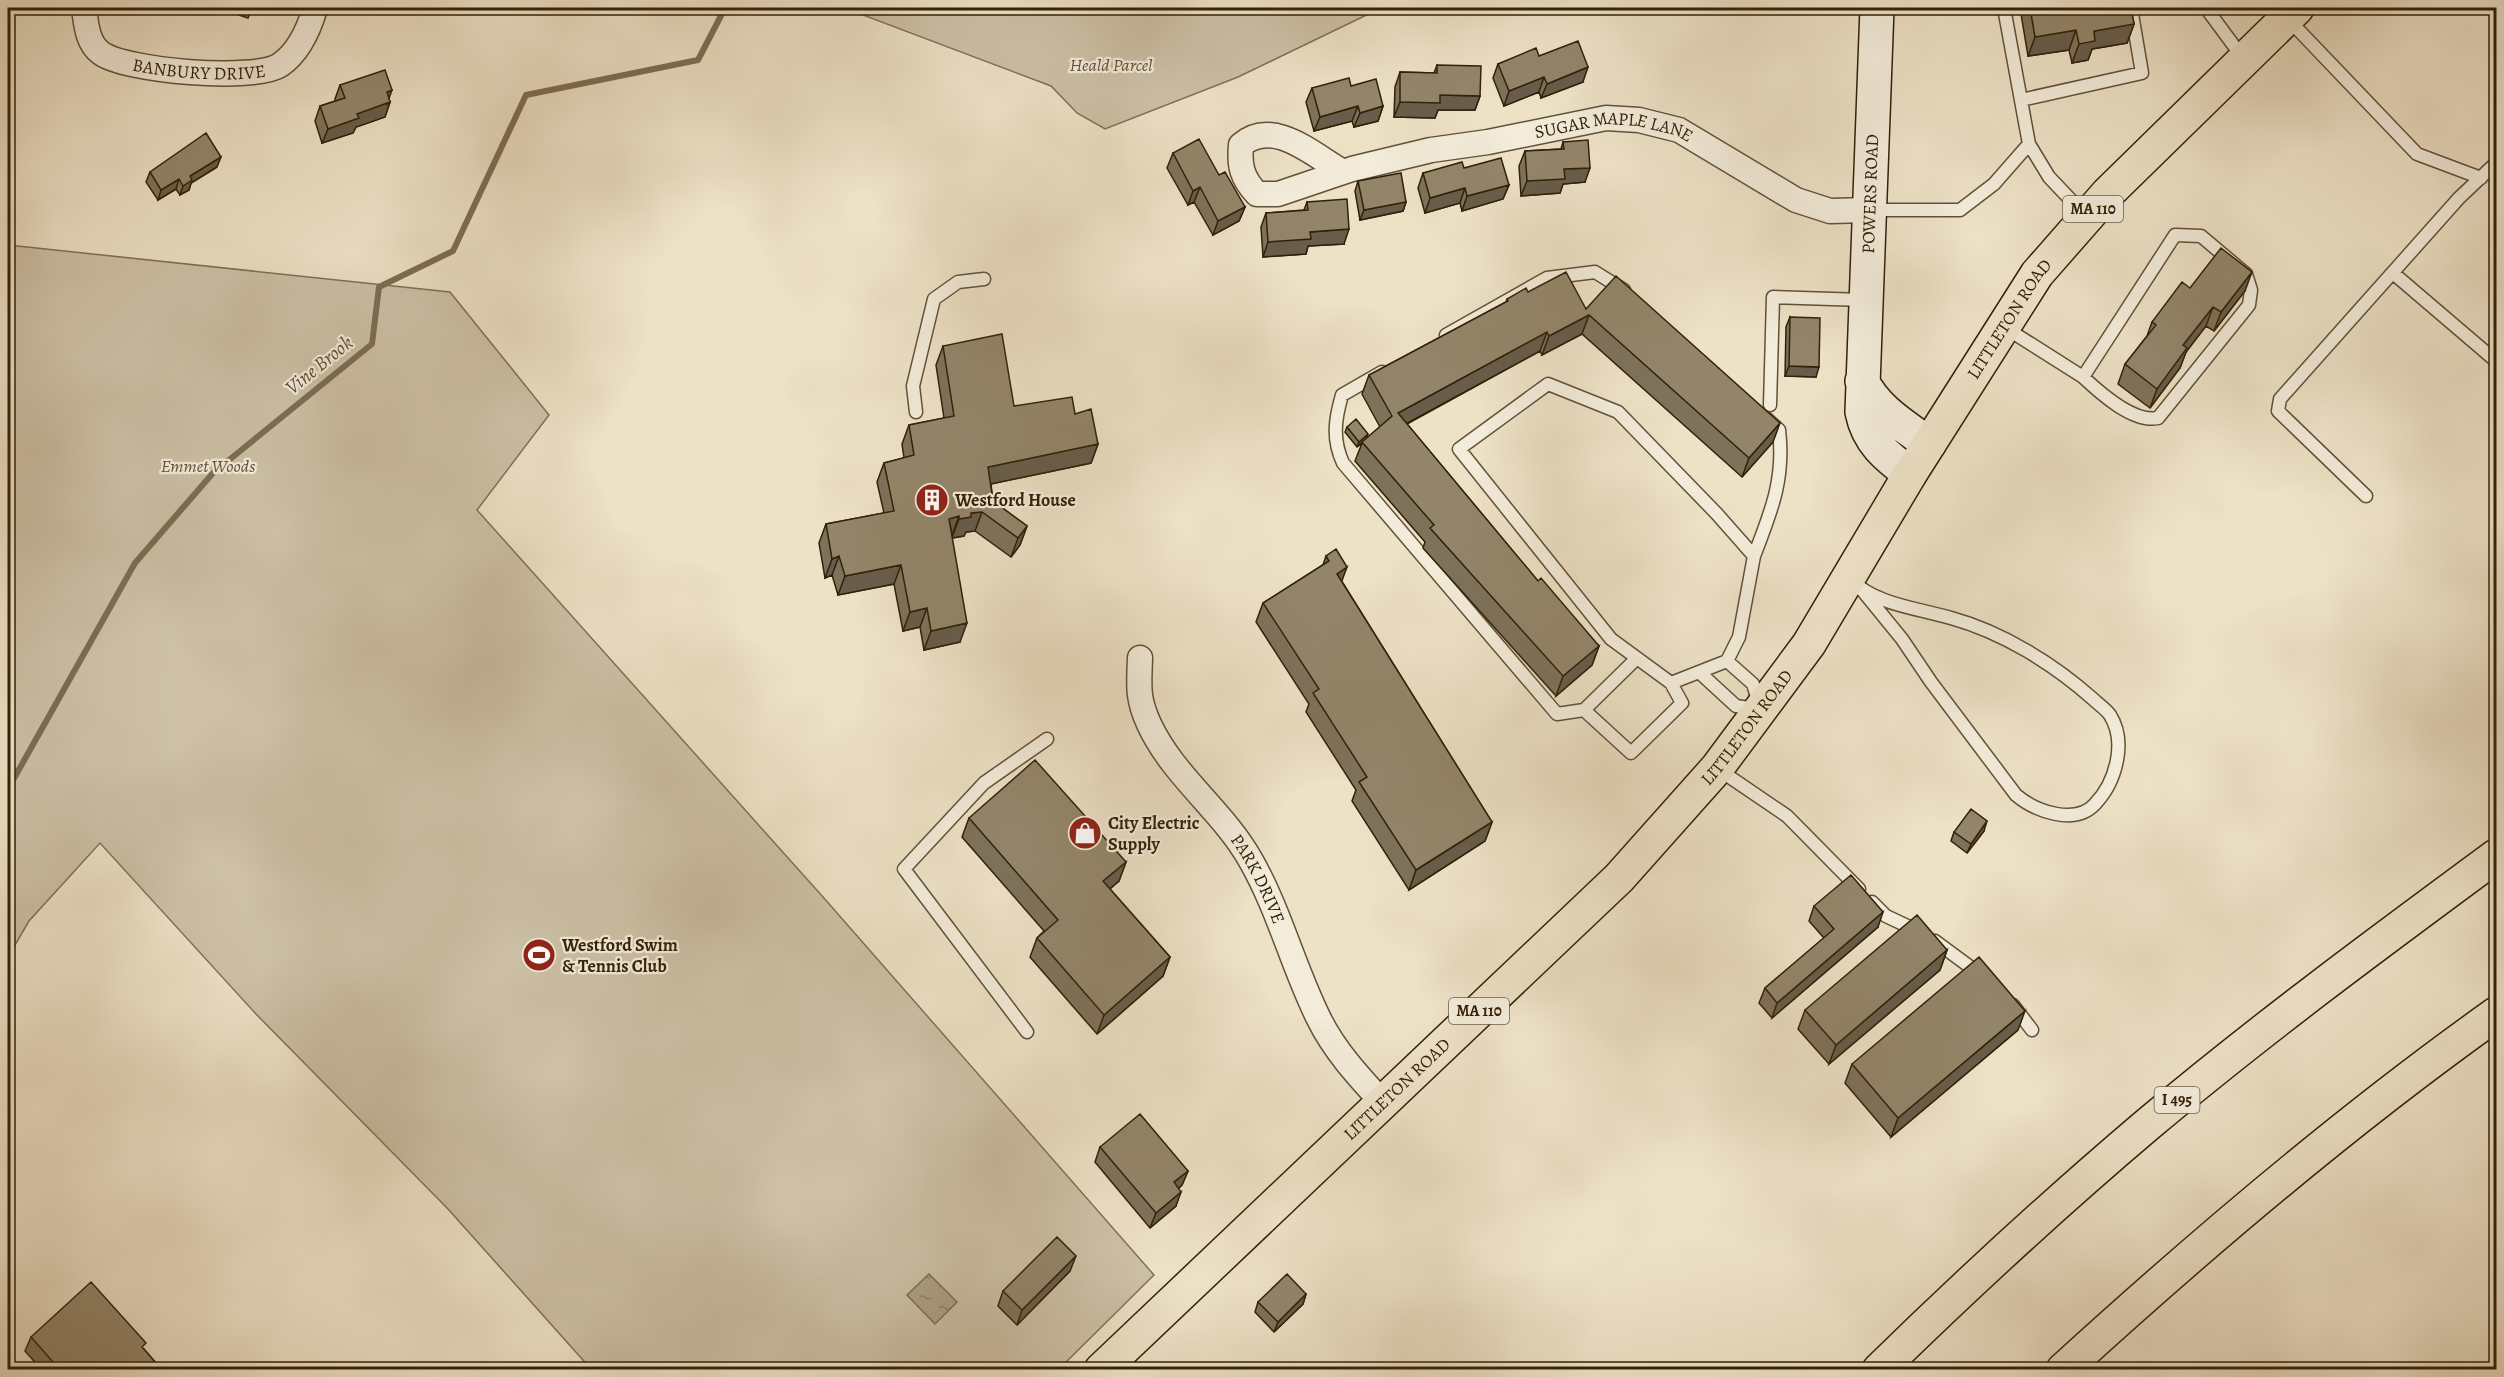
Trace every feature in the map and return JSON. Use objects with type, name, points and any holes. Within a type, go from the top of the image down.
[{"type":"main road","name":"POWERS ROAD","points":[[1877,8],[1862,381],[1864,426],[1875,444],[1910,474]]},
{"type":"main road","name":"LITTLETON ROAD","points":[[1116,1364],[1382,1102],[1619,878],[1717,768],[1856,584],[1910,474],[2037,274],[2086,216],[2292,13]]},
{"type":"main road","points":[[1862,381],[1873,401],[1881,409],[1929,444]]},
{"type":"main road","name":"I 495","points":[[1879,1370],[1953,1298],[2147,1125],[2350,963],[2496,856]]},
{"type":"main road","points":[[2063,1370],[2240,1213],[2424,1065],[2496,1014]]},
{"type":"street","name":"BANBURY DRIVE","points":[[84,8],[88,37],[100,53],[120,63],[224,75],[254,73],[279,66],[296,49],[310,25],[315,8]]},
{"type":"street","name":"SUGAR MAPLE LANE","points":[[1343,171],[1431,150],[1488,142],[1606,118],[1639,120],[1679,130],[1796,200],[1830,212],[1869,210]]},
{"type":"street","name":"PARK DRIVE","points":[[1140,658],[1138,698],[1150,726],[1184,776],[1235,835],[1256,872],[1319,1020],[1344,1059],[1382,1102]]},
{"type":"lane","points":[[2004,8],[2028,144],[2049,177],[2086,216]]},
{"type":"lane","points":[[2021,100],[2142,73],[2131,8]]},
{"type":"lane","points":[[2212,10],[2244,59]]},
{"type":"lane","points":[[2292,13],[2417,154],[2481,178]]},
{"type":"lane","points":[[1869,210],[1960,210],[1994,183],[2028,144]]},
{"type":"lane","points":[[2366,496],[2278,411],[2280,399],[2392,273],[2496,163]]},
{"type":"lane","points":[[2003,327],[2083,377],[2106,399],[2148,420],[2158,418],[2248,305],[2251,290],[2246,274],[2201,236],[2175,235],[2083,377]]},
{"type":"lane","points":[[1433,342],[1547,278],[1595,272],[1618,284],[1635,300]]},
{"type":"lane","points":[[2392,273],[2496,361]]},
{"type":"lane","points":[[916,411],[913,386],[934,299],[958,282],[984,279]]},
{"type":"lane","points":[[1770,405],[1773,297],[1865,300]]},
{"type":"lane","points":[[1393,366],[1342,395],[1336,417],[1335,446],[1343,463],[1557,714],[1584,710],[1636,659]]},
{"type":"lane","points":[[1584,710],[1630,753],[1682,703],[1671,683],[1611,639],[1459,449],[1548,384],[1618,412],[1717,514],[1754,556]]},
{"type":"lane","points":[[1671,683],[1728,661],[1739,637],[1754,556],[1778,492],[1782,456],[1779,430],[1754,407]]},
{"type":"lane","points":[[1856,584],[1898,604],[1954,619],[2012,643],[2059,669],[2110,714],[2120,742],[2114,773],[2095,805],[2075,813],[2050,814],[2030,806],[2016,795],[1930,682],[1902,639],[1856,584]]},
{"type":"lane","points":[[1699,672],[1736,706],[1761,710],[1753,684],[1728,661]]},
{"type":"lane","points":[[1027,1032],[904,869],[984,783],[1047,739]]},
{"type":"lane","points":[[1717,768],[1787,816],[1886,916],[1929,936],[1990,981]]},
{"type":"lane","points":[[2006,996],[2032,1030]]},
{"type":"green space","name":"Heald Parcel","points":[[1381,8],[1238,77],[1105,129],[1077,113],[1051,86],[847,9]]},
{"type":"green space","name":"Westford Swim & Tennis Club","points":[[8,245],[450,292],[549,415],[477,510],[823,897],[1154,1275],[1059,1369],[591,1369],[448,1209],[256,1014],[100,843],[29,921],[8,957]]},
{"type":"water","points":[[929,1274],[957,1302],[935,1324],[907,1295]]},
{"type":"building","points":[[2030,8],[2131,8],[2134,24],[2094,31],[2095,41],[2079,44],[2076,30],[2035,37]]},
{"type":"building","points":[[1578,41],[1588,67],[1547,84],[1544,77],[1509,91],[1498,64],[1536,48],[1539,56]]},
{"type":"building","points":[[1437,65],[1481,66],[1480,96],[1440,95],[1440,103],[1400,102],[1400,72],[1437,73]]},
{"type":"building","points":[[385,70],[392,90],[387,92],[390,102],[357,114],[359,118],[328,129],[320,106],[345,98],[340,85]]},
{"type":"building","points":[[1349,78],[1351,86],[1376,79],[1383,106],[1360,113],[1358,106],[1320,117],[1312,88]]},
{"type":"building","points":[[206,133],[221,157],[190,176],[192,180],[183,186],[179,179],[161,190],[150,172]]},
{"type":"building","points":[[1199,139],[1219,175],[1225,172],[1245,207],[1218,221],[1200,187],[1193,191],[1173,153]]},
{"type":"building","points":[[1588,140],[1590,168],[1564,169],[1565,179],[1527,181],[1525,151],[1564,149],[1563,142]]},
{"type":"building","points":[[1501,158],[1509,185],[1467,196],[1465,188],[1430,198],[1423,173],[1462,162],[1464,168]]},
{"type":"building","points":[[1401,173],[1406,202],[1364,210],[1358,181]]},
{"type":"building","points":[[1347,199],[1349,229],[1310,232],[1311,239],[1268,242],[1266,213],[1308,210],[1307,202]]},
{"type":"building","points":[[2221,248],[2252,272],[2221,312],[2213,307],[2183,345],[2187,348],[2157,389],[2125,364],[2156,325],[2152,322],[2182,282],[2190,288]]},
{"type":"building","points":[[1566,272],[1586,309],[1616,276],[1780,423],[1749,458],[1589,315],[1549,336],[1547,332],[1398,413],[1538,581],[1541,578],[1599,646],[1563,676],[1430,528],[1434,525],[1362,442],[1392,416],[1369,375],[1508,301],[1507,299],[1526,288],[1528,292]]},
{"type":"building","points":[[1790,317],[1820,318],[1819,367],[1789,366]]},
{"type":"building","name":"Westford House","points":[[1002,334],[1014,406],[1072,397],[1075,414],[1091,409],[1098,444],[988,467],[993,501],[1027,526],[1018,538],[982,512],[971,513],[971,517],[959,519],[959,516],[949,519],[967,623],[931,631],[927,608],[910,612],[901,565],[845,576],[839,556],[832,559],[826,524],[894,511],[884,463],[914,455],[909,425],[954,416],[943,346]]},
{"type":"building","points":[[1356,419],[1368,434],[1359,442],[1347,427]]},
{"type":"building","points":[[1336,549],[1347,567],[1337,574],[1492,822],[1416,870],[1359,782],[1367,777],[1313,693],[1319,689],[1263,603],[1329,561],[1326,556]]},
{"type":"building","points":[[1035,760],[1126,862],[1103,881],[1170,957],[1104,1015],[1037,938],[1058,920],[969,818]]},
{"type":"building","points":[[1971,809],[1987,821],[1971,844],[1954,832]]},
{"type":"building","points":[[1851,875],[1883,912],[1777,1003],[1765,988],[1834,929],[1814,906]]},
{"type":"building","points":[[1917,915],[1947,950],[1836,1045],[1805,1010]]},
{"type":"building","points":[[1979,957],[2025,1011],[1898,1118],[1852,1064]]},
{"type":"building","points":[[1140,1114],[1188,1171],[1174,1182],[1181,1192],[1156,1213],[1100,1147]]},
{"type":"building","points":[[1057,1237],[1076,1256],[1022,1310],[1003,1291]]},
{"type":"building","points":[[1287,1274],[1306,1294],[1278,1322],[1258,1302]]},
{"type":"building","points":[[91,1282],[146,1343],[142,1347],[162,1370],[60,1370],[31,1337]]},
{"type":"waterway","name":"Vine Brook","points":[[8,789],[135,563],[213,473],[372,344],[379,287],[453,251],[526,95],[698,60],[725,8]]},
{"type":"place","name":"Westford House","points":[[932,500]]},
{"type":"place","name":"City Electric Supply","points":[[1085,833]]},
{"type":"place","name":"Westford Swim & Tennis Club","points":[[539,955]]},
{"type":"park label","name":"Emmet Woods","points":[[208,466]]}]
